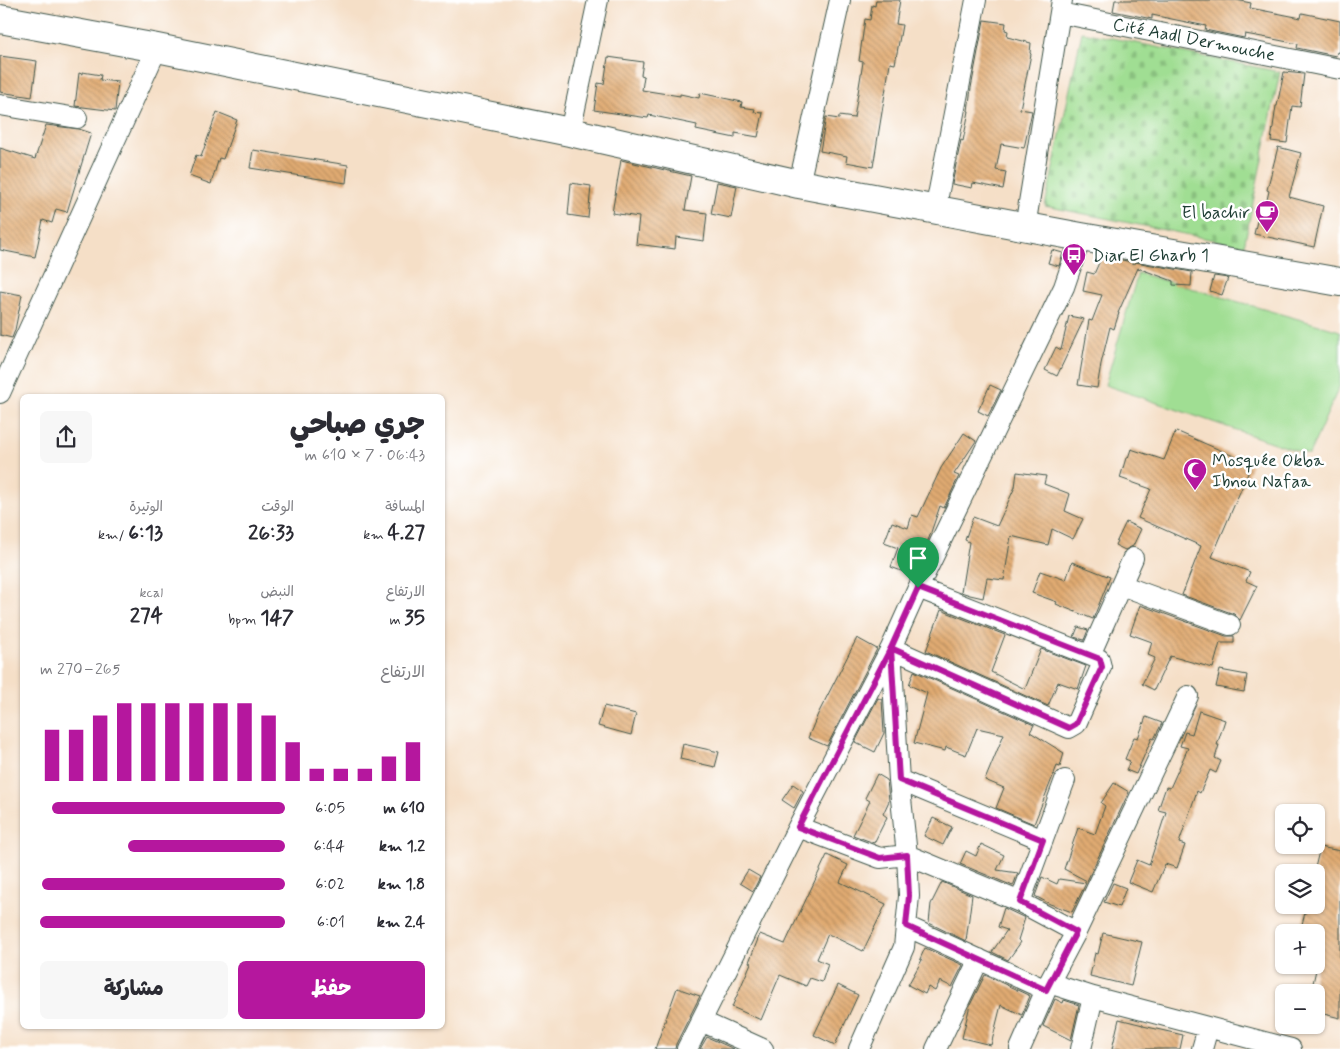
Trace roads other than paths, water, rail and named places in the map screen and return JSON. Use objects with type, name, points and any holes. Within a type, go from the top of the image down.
[{"type":"main road","points":[[0,19],[158,48],[570,132],[800,184],[936,211],[1340,282]]},
{"type":"street","points":[[570,132],[598,0]]},
{"type":"street","points":[[800,184],[840,0]]},
{"type":"street","points":[[936,211],[976,0]]},
{"type":"street","points":[[1025,227],[1061,6]]},
{"type":"street","name":"Cité Aadl Dermouche","points":[[1061,6],[1340,69]]},
{"type":"street","points":[[0,393],[158,48]]},
{"type":"street","points":[[0,105],[77,118]]},
{"type":"street","points":[[687,1049],[798,827],[891,648],[918,588],[1064,287],[1081,237]]},
{"type":"street","points":[[1090,655],[1133,558]]},
{"type":"street","points":[[1121,585],[1230,625]]},
{"type":"street","points":[[891,648],[1069,728],[1076,724],[1102,667],[1100,659],[918,588]]},
{"type":"street","points":[[859,1049],[904,947],[909,896],[907,855],[899,780],[891,648]]},
{"type":"street","points":[[1020,1049],[1188,696]]},
{"type":"street","points":[[899,780],[1043,840]]},
{"type":"street","points":[[1020,902],[1065,780]]},
{"type":"street","points":[[798,827],[880,858],[907,855],[1020,902],[1076,932]]},
{"type":"street","points":[[906,926],[979,959],[1048,987],[1208,1028],[1259,1045],[1291,1049]]},
{"type":"street","points":[[936,1049],[979,959]]},
{"type":"street","points":[[1081,1049],[1093,997]]},
{"type":"street","points":[[701,1021],[763,1049]]},
{"type":"street","points":[[1202,1049],[1208,1028]]},
{"type":"place","name":"El bachir","points":[[1267,233]]},
{"type":"place","name":"Diar El Gharb 1","points":[[1074,276]]},
{"type":"place","name":"Mosquée Okba Ibnou Nafaa","points":[[1195,491]]}]
